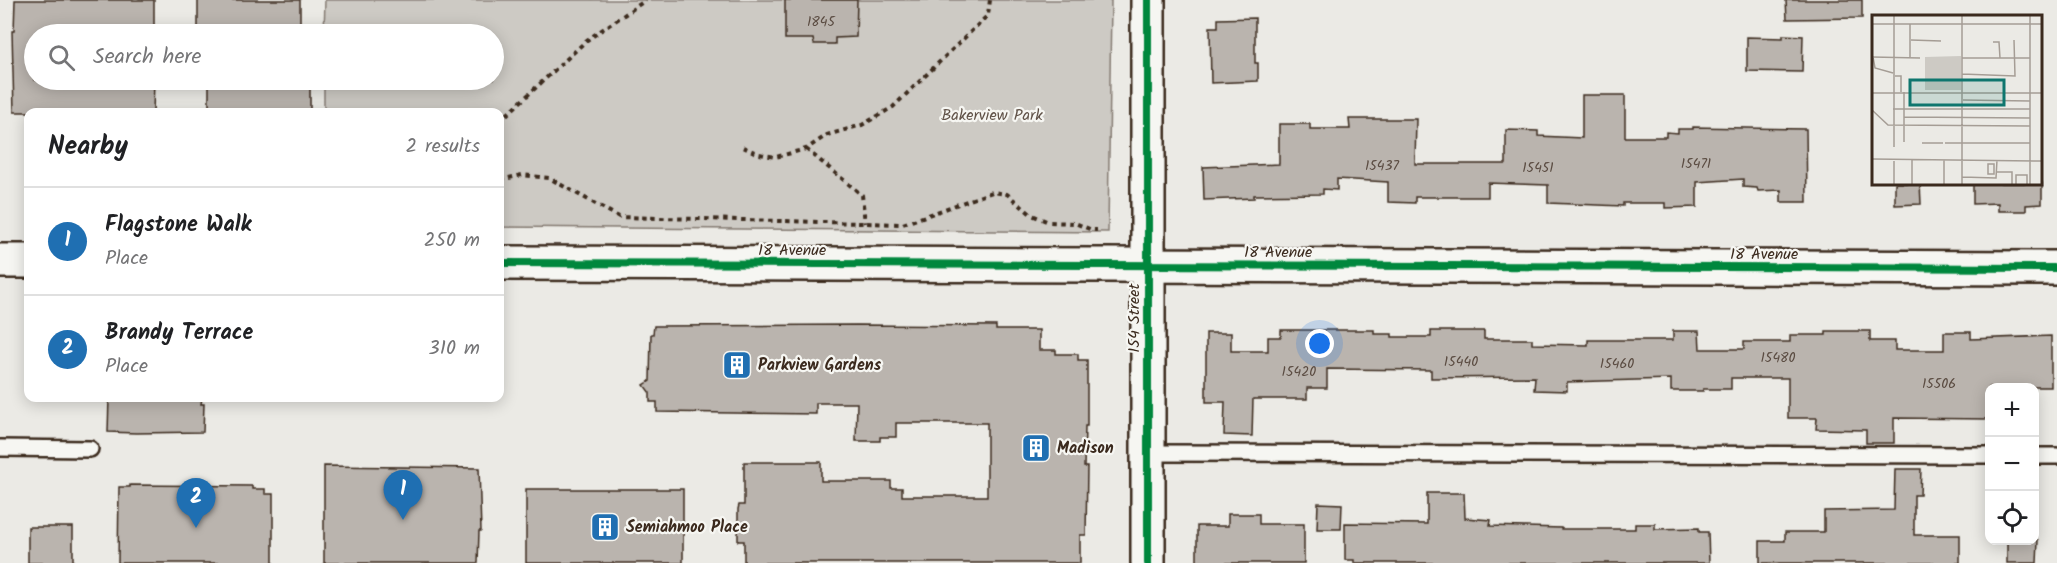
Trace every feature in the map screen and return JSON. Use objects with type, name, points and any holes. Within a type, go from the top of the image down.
[{"type":"street","name":"154 Street","points":[[1148,0],[1148,563]]},
{"type":"street","points":[[0,261],[24,261]]},
{"type":"street","name":"18 Avenue","points":[[504,263],[2057,268]]},
{"type":"lane","points":[[0,448],[90,449]]},
{"type":"lane","points":[[1148,453],[1985,455]]},
{"type":"lane","points":[[2039,456],[2057,456]]},
{"type":"path","points":[[504,117],[587,40],[646,0]]},
{"type":"path","points":[[742,147],[759,154],[776,156],[806,149],[827,135],[862,125],[893,107],[988,15],[990,0]]},
{"type":"path","points":[[806,149],[862,195],[865,223]]},
{"type":"path","points":[[504,179],[522,175],[549,178],[619,217],[903,224],[992,192],[1007,194],[1032,215],[1049,222],[1075,224],[1097,230]]},
{"type":"green space","name":"Bakerview Park","points":[[325,0],[1111,0],[1108,232],[504,227],[504,108],[324,108],[324,90],[504,90],[504,24],[324,24]]},
{"type":"building","points":[[15,0],[154,0],[154,24],[24,24],[24,90],[154,90],[153,108],[24,108],[24,112],[14,112],[12,31],[14,31]]},
{"type":"building","points":[[198,0],[300,0],[300,24],[198,24]]},
{"type":"building","points":[[785,0],[857,0],[856,37],[835,38],[835,44],[814,44],[813,39],[785,39]]},
{"type":"building","points":[[1786,0],[1862,0],[1862,18],[1787,19]]},
{"type":"building","points":[[1255,18],[1255,63],[1258,63],[1258,81],[1211,83],[1210,27],[1218,27],[1218,19]]},
{"type":"building","points":[[1783,35],[1803,36],[1802,72],[1747,71],[1747,37],[1783,38]]},
{"type":"building","points":[[209,90],[310,90],[310,108],[209,108]]},
{"type":"building","points":[[1582,95],[1625,95],[1625,137],[1666,137],[1666,132],[1678,133],[1678,129],[1693,129],[1693,127],[1806,129],[1807,202],[1781,202],[1781,190],[1758,191],[1757,188],[1743,187],[1743,179],[1697,182],[1697,207],[1665,208],[1665,203],[1623,203],[1623,206],[1548,203],[1548,185],[1488,183],[1488,197],[1415,197],[1415,203],[1388,202],[1388,182],[1337,179],[1337,190],[1323,189],[1323,194],[1254,195],[1254,198],[1204,200],[1203,167],[1279,164],[1279,124],[1310,124],[1310,129],[1350,129],[1349,119],[1416,119],[1415,164],[1506,164],[1506,130],[1538,131],[1538,136],[1582,138]]},
{"type":"building","points":[[1895,184],[1920,184],[1921,204],[1895,205]]},
{"type":"building","points":[[1973,184],[2042,184],[2042,204],[2026,205],[2026,211],[1998,211],[1998,203],[1973,204]]},
{"type":"building","points":[[654,326],[996,326],[996,330],[1039,330],[1039,350],[1056,350],[1056,354],[1078,354],[1078,360],[1087,360],[1087,426],[1085,426],[1084,467],[1087,467],[1086,535],[1080,535],[1080,563],[744,563],[744,541],[738,541],[738,509],[739,505],[744,505],[744,462],[821,462],[821,481],[891,481],[891,488],[902,488],[902,496],[987,496],[987,423],[896,423],[896,437],[880,437],[880,441],[856,441],[857,403],[816,403],[816,414],[657,412],[657,402],[650,402],[650,393],[644,385],[650,381],[651,334],[653,334]]},
{"type":"building","points":[[1281,330],[1374,330],[1374,334],[1392,334],[1392,337],[1431,337],[1431,331],[1484,331],[1484,339],[1532,339],[1532,344],[1588,345],[1588,340],[1673,340],[1673,331],[1699,331],[1700,349],[1744,349],[1744,342],[1790,342],[1790,335],[1826,335],[1826,331],[1870,331],[1870,341],[1895,341],[1895,350],[1944,350],[1944,332],[1971,332],[1971,339],[2051,336],[2051,387],[2039,387],[2039,383],[1985,383],[1985,419],[1894,418],[1894,443],[1866,443],[1866,430],[1816,429],[1817,418],[1788,418],[1788,378],[1731,378],[1731,389],[1703,389],[1703,391],[1671,391],[1671,379],[1567,382],[1567,391],[1534,390],[1535,377],[1431,378],[1431,370],[1327,369],[1327,388],[1307,388],[1307,399],[1253,399],[1252,436],[1224,435],[1225,402],[1206,402],[1206,333],[1231,333],[1231,351],[1268,351],[1268,337],[1281,337]]},
{"type":"building","points":[[109,402],[201,402],[201,404],[204,404],[203,432],[108,432]]},
{"type":"building","points":[[324,466],[479,468],[481,531],[479,531],[478,563],[324,563]]},
{"type":"building","points":[[1895,469],[1921,469],[1920,495],[1914,495],[1914,535],[1960,535],[1960,563],[1760,563],[1760,541],[1785,541],[1785,532],[1824,532],[1824,511],[1894,510]]},
{"type":"building","points":[[130,485],[252,486],[252,489],[265,489],[265,494],[273,494],[273,563],[118,563],[119,487],[130,487]]},
{"type":"building","name":"Semiahmoo Place","points":[[526,489],[683,489],[683,563],[526,563]]},
{"type":"building","points":[[1427,493],[1464,493],[1465,518],[1491,520],[1490,526],[1635,529],[1635,524],[1655,524],[1655,529],[1699,528],[1699,532],[1708,532],[1709,563],[1354,563],[1354,560],[1345,560],[1345,523],[1427,524]]},
{"type":"building","points":[[1318,503],[1342,504],[1341,529],[1317,529]]},
{"type":"building","points":[[1228,514],[1259,514],[1259,524],[1304,524],[1304,563],[1197,563],[1197,526],[1228,526]]},
{"type":"building","points":[[28,527],[73,527],[73,563],[28,563]]},
{"type":"building","points":[[2007,545],[2038,545],[2037,563],[2007,563]]},
{"type":"cycle path","points":[[1148,0],[1148,563]]},
{"type":"cycle path","points":[[504,263],[2057,268]]},
{"type":"place","name":"Parkview Gardens","points":[[737,365]]},
{"type":"place","name":"Madison","points":[[1036,448]]},
{"type":"place","name":"Flagstone Walk","points":[[403,520]]},
{"type":"place","name":"Semiahmoo Place","points":[[605,527]]},
{"type":"place","name":"Brandy Terrace","points":[[196,528]]}]
